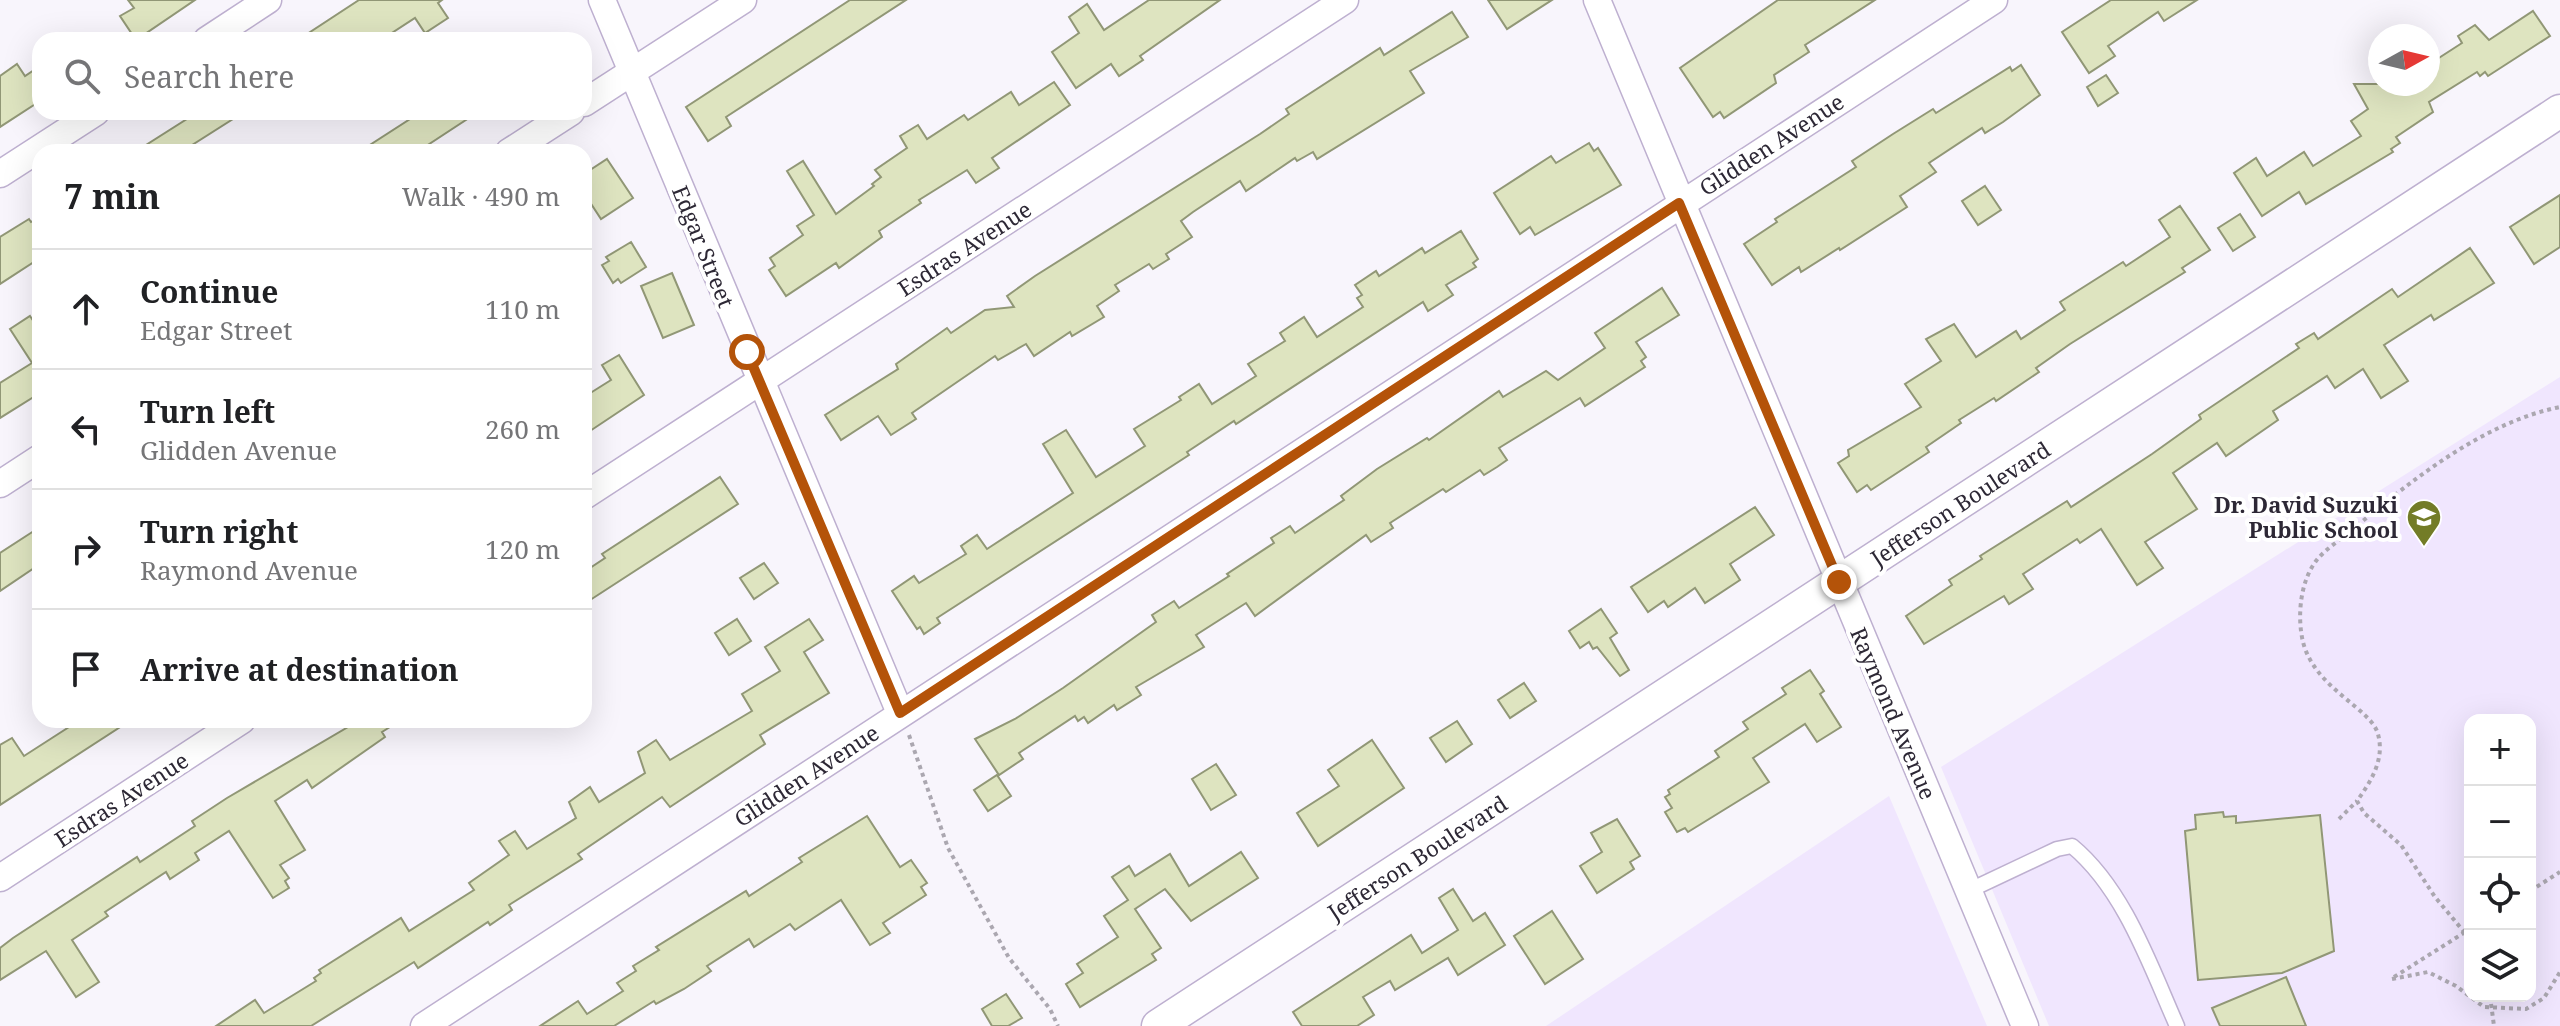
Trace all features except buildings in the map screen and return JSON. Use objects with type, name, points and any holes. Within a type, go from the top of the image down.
[{"type":"street","points":[[219,32],[268,0]]},
{"type":"street","name":"Edgar Street","points":[[602,0],[759,382],[904,722]]},
{"type":"street","points":[[592,98],[743,0]]},
{"type":"street","name":"Esdras Avenue","points":[[592,491],[1345,0]]},
{"type":"street","name":"Raymond Avenue","points":[[1597,0],[1679,203],[2025,1026]]},
{"type":"street","name":"Glidden Avenue","points":[[424,1026],[904,722],[1679,203],[1994,0]]},
{"type":"street","name":"Jefferson Boulevard","points":[[1158,1026],[2560,111]]},
{"type":"street","points":[[46,144],[84,120]]},
{"type":"street","points":[[521,144],[559,120]]},
{"type":"street","points":[[0,174],[32,153]]},
{"type":"street","points":[[0,484],[32,463]]},
{"type":"street","name":"Esdras Avenue","points":[[0,878],[230,728]]},
{"type":"lane","points":[[1968,891],[2057,849],[2072,846],[2105,880],[2151,967],[2177,1026]]},
{"type":"path","points":[[2339,819],[2373,779],[2381,751],[2378,731],[2331,689],[2313,668],[2304,647],[2299,625],[2301,601],[2316,561],[2419,474],[2531,412],[2560,407]]},
{"type":"path","points":[[904,722],[948,848],[1009,958],[1050,1009],[1058,1026]]},
{"type":"path","points":[[2357,801],[2364,813],[2409,855],[2435,897],[2467,930]]},
{"type":"path","points":[[2536,887],[2560,872]]},
{"type":"path","points":[[2464,934],[2392,979],[2428,972],[2464,992]]},
{"type":"path","points":[[2481,1002],[2493,1009],[2526,1009],[2544,998],[2560,972]]},
{"type":"path","points":[[2491,1002],[2494,1026]]},
{"type":"shaded area","name":"Dr. David Suzuki Public School","points":[[2560,377],[2560,1026],[2049,1026],[1941,767]]},
{"type":"shaded area","points":[[1889,796],[1987,1026],[1546,1026]]},
{"type":"place","name":"Dr. David Suzuki Public School","points":[[2424,548]]},
{"type":"route","points":[[747,352],[900,713],[1679,203],[1839,582]]}]
